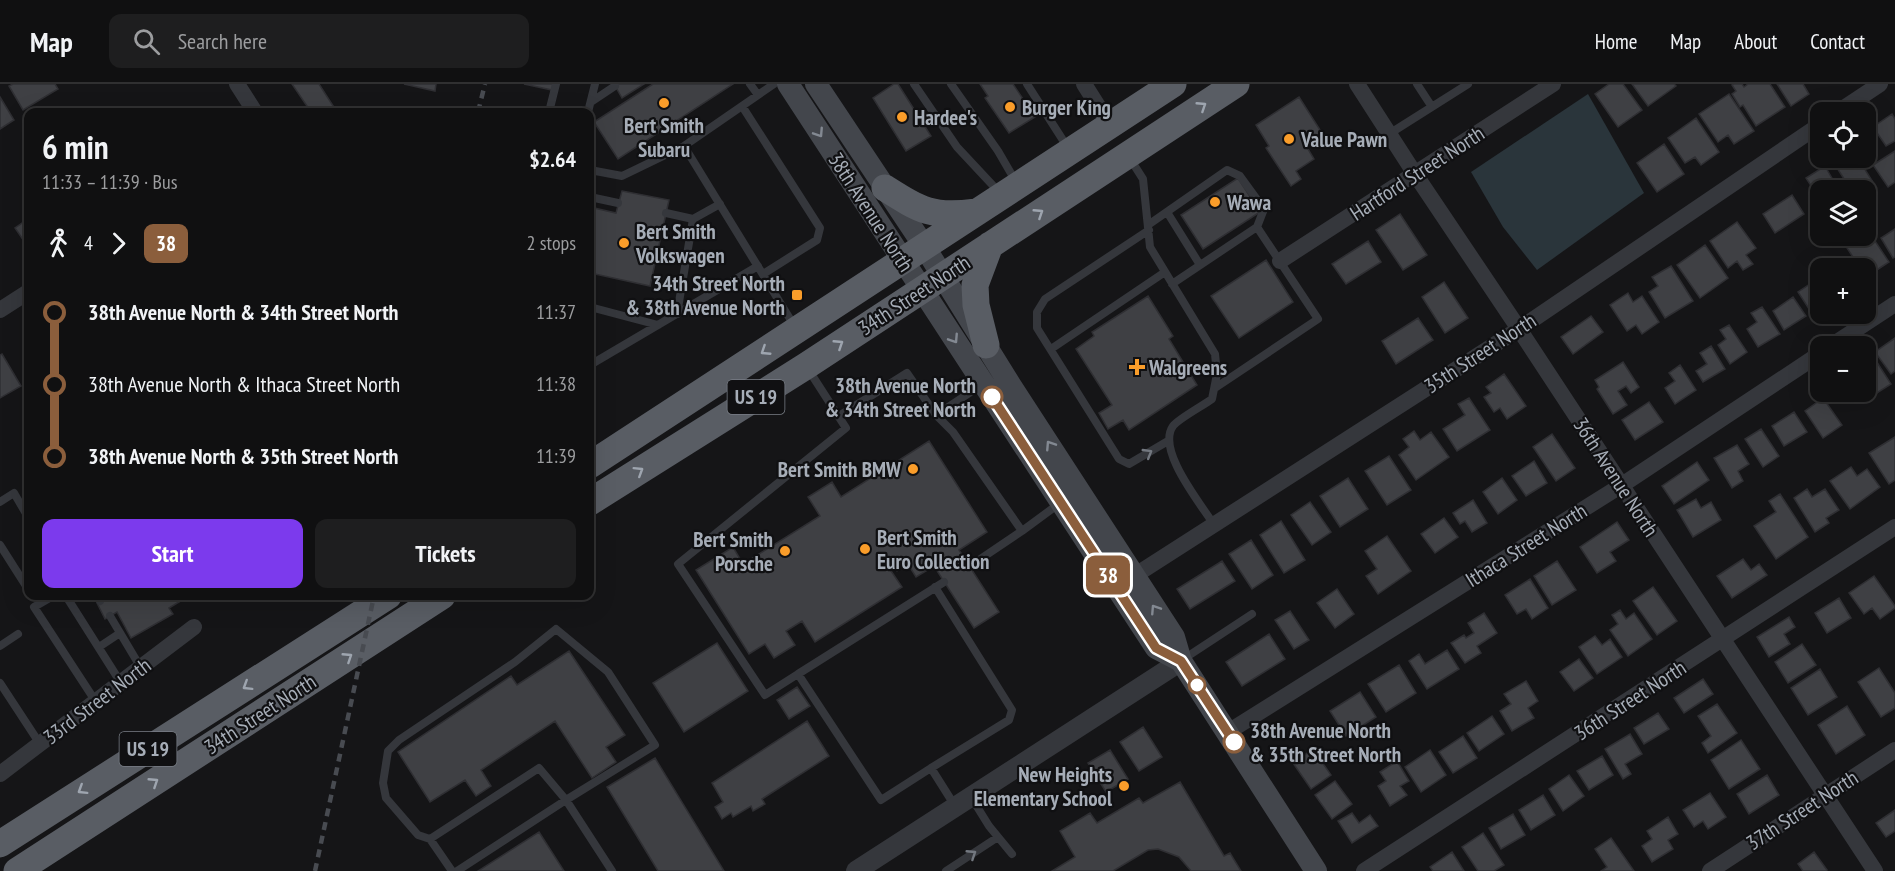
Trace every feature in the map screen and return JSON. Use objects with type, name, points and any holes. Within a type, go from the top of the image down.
[{"type":"highway","name":"34th Street North","points":[[594,462],[1173,84]]},
{"type":"highway","points":[[1128,155],[1140,123],[1185,84]]},
{"type":"highway","name":"34th Street North","points":[[594,499],[806,366],[1236,84]]},
{"type":"highway","points":[[885,188],[928,211],[948,216],[976,212]]},
{"type":"highway","points":[[986,345],[976,305],[975,285],[990,245]]},
{"type":"highway","name":"34th Street North","points":[[0,844],[382,600]]},
{"type":"highway","name":"34th Street North","points":[[17,871],[436,600]]},
{"type":"main road","name":"38th Avenue North","points":[[788,84],[902,261],[932,283],[986,345],[1125,582]]},
{"type":"main road","name":"38th Avenue North","points":[[816,84],[924,246],[932,283],[983,383],[1060,503],[1174,637],[1181,661],[1316,871]]},
{"type":"street","points":[[237,84],[252,108]]},
{"type":"street","points":[[1084,84],[1110,125]]},
{"type":"street","name":"36th Avenue North","points":[[1357,84],[1875,871]]},
{"type":"street","points":[[1853,102],[1880,84]]},
{"type":"street","name":"Hartford Street North","points":[[1280,261],[1415,174],[1542,87]]},
{"type":"street","name":"35th Street North","points":[[1125,582],[1519,329],[1810,131]]},
{"type":"street","points":[[0,310],[24,295]]},
{"type":"street","points":[[1846,336],[1895,304]]},
{"type":"street","name":"Ithaca Street North","points":[[1228,732],[1622,485],[1810,360]]},
{"type":"street","name":"36th Street North","points":[[1364,871],[1895,527]]},
{"type":"street","name":"33rd Street North","points":[[0,774],[195,627]]},
{"type":"street","points":[[856,871],[1181,661]]},
{"type":"street","name":"37th Street North","points":[[1710,871],[1895,750]]},
{"type":"lane","points":[[550,108],[556,84]]},
{"type":"lane","points":[[589,108],[595,84]]},
{"type":"lane","points":[[750,84],[758,95]]},
{"type":"lane","points":[[594,171],[622,176],[684,146],[774,84]]},
{"type":"lane","points":[[914,84],[957,147],[1010,190]]},
{"type":"lane","points":[[951,84],[998,151],[1010,190]]},
{"type":"lane","points":[[1027,84],[1070,151]]},
{"type":"lane","points":[[1417,84],[1432,107]]},
{"type":"lane","points":[[1389,134],[1468,84]]},
{"type":"lane","points":[[591,102],[615,86]]},
{"type":"lane","points":[[594,363],[677,314],[817,240],[820,228],[742,106]]},
{"type":"lane","points":[[684,146],[797,330]]},
{"type":"lane","points":[[1128,155],[1143,179],[1149,247],[1215,354],[1217,374],[1212,399],[1174,425],[1168,441],[1172,458],[1214,525]]},
{"type":"lane","points":[[1168,441],[1129,464],[1119,459],[1037,328],[1037,312],[1045,299],[1227,170],[1239,176],[1264,209],[1257,227],[1172,284]]},
{"type":"lane","points":[[594,198],[618,203]]},
{"type":"lane","points":[[666,213],[693,219],[720,204]]},
{"type":"lane","points":[[1167,212],[1200,265]]},
{"type":"lane","points":[[677,314],[693,219]]},
{"type":"lane","points":[[1215,388],[1318,320],[1257,227]]},
{"type":"lane","points":[[1052,349],[1165,272]]},
{"type":"lane","points":[[594,308],[657,325]]},
{"type":"lane","points":[[806,366],[846,428],[678,564],[765,695],[944,582]]},
{"type":"lane","points":[[839,416],[907,373],[936,415],[954,432],[1022,531]]},
{"type":"lane","points":[[936,415],[983,383]]},
{"type":"lane","points":[[0,502],[14,493],[24,510]]},
{"type":"lane","points":[[970,566],[1060,503]]},
{"type":"lane","points":[[0,545],[24,583]]},
{"type":"lane","points":[[798,674],[881,800],[1009,720],[1012,710],[935,587]]},
{"type":"lane","points":[[36,600],[39,605]]},
{"type":"lane","points":[[47,600],[34,607],[96,702]]},
{"type":"lane","points":[[69,600],[121,683]]},
{"type":"lane","points":[[1181,661],[1252,614]]},
{"type":"lane","points":[[110,616],[141,668]]},
{"type":"lane","points":[[452,871],[430,839],[418,834],[386,798],[383,783],[388,751],[399,740],[515,662],[556,629],[608,672],[655,745],[457,871]]},
{"type":"lane","points":[[99,647],[120,633]]},
{"type":"lane","points":[[0,646],[18,634]]},
{"type":"lane","points":[[0,683],[40,744]]},
{"type":"lane","points":[[430,839],[539,768],[566,800],[612,871]]},
{"type":"lane","points":[[931,768],[1012,854]]},
{"type":"lane","points":[[946,871],[998,837]]},
{"type":"shaded area","points":[[1588,94],[1644,193],[1537,270],[1503,227],[1471,172]]},
{"type":"building","points":[[13,84],[55,84],[58,89],[23,110],[9,86]]},
{"type":"building","points":[[292,84],[319,84],[334,108],[308,108]]},
{"type":"building","points":[[404,84],[436,84],[435,91]]},
{"type":"building","points":[[524,84],[553,84],[552,90]]},
{"type":"building","points":[[614,84],[644,84],[622,98]]},
{"type":"building","name":"Bert Smith Subaru","points":[[653,84],[733,84],[618,159],[594,122]]},
{"type":"building","name":"Hardee's","points":[[894,84],[898,84],[931,136],[906,151],[873,98]]},
{"type":"building","name":"Burger King","points":[[980,84],[1013,84],[1035,117],[1009,133],[985,98],[988,96]]},
{"type":"building","points":[[1609,84],[1623,84],[1642,110],[1618,127],[1595,94]]},
{"type":"building","points":[[1632,84],[1674,84],[1676,86],[1648,106]]},
{"type":"building","points":[[1742,84],[1744,87],[1748,84],[1770,84],[1785,107],[1756,126],[1743,105],[1740,107],[1732,94],[1736,91],[1732,85]]},
{"type":"building","points":[[1777,84],[1803,84],[1809,94],[1791,106]]},
{"type":"building","points":[[1729,94],[1754,131],[1734,144],[1728,135],[1718,142],[1699,114]]},
{"type":"building","points":[[0,97],[14,120],[0,129]]},
{"type":"building","name":"Value Pawn","points":[[1299,97],[1322,133],[1305,144],[1314,159],[1296,171],[1301,179],[1291,186],[1266,148],[1269,146],[1256,125]]},
{"type":"building","points":[[1892,114],[1895,119],[1895,141],[1886,146],[1876,131],[1876,125]]},
{"type":"building","points":[[1696,118],[1719,152],[1701,165],[1695,157],[1685,163],[1668,138]]},
{"type":"building","points":[[1664,144],[1684,174],[1657,192],[1637,163]]},
{"type":"building","points":[[1895,151],[1895,182],[1888,187],[1875,168],[1876,163]]},
{"type":"building","points":[[1822,168],[1826,168],[1833,180],[1810,180],[1810,184],[1806,178]]},
{"type":"building","points":[[1837,168],[1864,168],[1872,180],[1845,180]]},
{"type":"building","points":[[1238,178],[1260,212],[1203,249],[1181,215]]},
{"type":"building","name":"Bert Smith Volkswagen","points":[[622,191],[669,200],[650,286],[594,274],[594,208],[616,213]]},
{"type":"building","points":[[1792,195],[1804,214],[1775,233],[1763,214]]},
{"type":"building","points":[[1400,214],[1427,255],[1403,270],[1376,230]]},
{"type":"building","points":[[24,222],[24,241],[15,228]]},
{"type":"building","points":[[1737,222],[1756,248],[1746,255],[1753,264],[1743,270],[1737,261],[1728,268],[1710,241]]},
{"type":"building","points":[[1895,229],[1895,257],[1893,258],[1881,238]]},
{"type":"building","points":[[1368,241],[1381,262],[1346,284],[1332,264]]},
{"type":"building","points":[[1876,242],[1889,262],[1876,270],[1876,258],[1854,258],[1847,248],[1850,246],[1876,246]]},
{"type":"building","points":[[1705,245],[1728,278],[1700,298],[1677,265]]},
{"type":"building","points":[[1266,260],[1293,302],[1239,338],[1211,296]]},
{"type":"building","points":[[1671,266],[1693,301],[1665,318],[1649,292],[1658,286],[1652,277]]},
{"type":"building","points":[[1444,282],[1468,318],[1445,333],[1422,297]]},
{"type":"building","points":[[1810,284],[1810,310],[1798,292]]},
{"type":"building","points":[[1628,293],[1633,302],[1642,296],[1659,322],[1642,334],[1636,325],[1627,331],[1610,305]]},
{"type":"building","name":"Walgreens","points":[[1148,296],[1173,336],[1169,339],[1197,385],[1129,430],[1123,420],[1108,429],[1099,413],[1112,405],[1076,349],[1094,336],[1092,332]]},
{"type":"building","points":[[1793,297],[1806,316],[1784,330],[1773,311]]},
{"type":"building","points":[[1762,307],[1780,334],[1758,347],[1747,329],[1757,322],[1751,313]]},
{"type":"building","points":[[1591,316],[1603,332],[1573,354],[1561,337]]},
{"type":"building","points":[[1418,318],[1433,340],[1396,364],[1382,341]]},
{"type":"building","points":[[1729,325],[1747,352],[1730,364],[1718,345],[1726,339],[1720,330]]},
{"type":"building","points":[[1895,338],[1895,371],[1891,374],[1876,351]]},
{"type":"building","points":[[1711,346],[1725,369],[1703,382],[1696,371],[1707,364],[1700,353]]},
{"type":"building","points":[[2,354],[21,386],[0,398],[0,355]]},
{"type":"building","points":[[1876,361],[1891,384],[1876,394]]},
{"type":"building","points":[[1623,362],[1639,387],[1631,393],[1626,386],[1618,391],[1627,405],[1613,414],[1597,389],[1599,387],[1595,380]]},
{"type":"building","points":[[1680,365],[1696,390],[1675,404],[1665,388],[1675,381],[1669,373]]},
{"type":"building","points":[[1504,374],[1526,406],[1507,419],[1500,408],[1494,412],[1484,397],[1491,393],[1486,387]]},
{"type":"building","points":[[1469,398],[1490,430],[1457,451],[1443,429],[1465,415],[1458,404]]},
{"type":"building","points":[[1649,402],[1663,422],[1635,440],[1622,420]]},
{"type":"building","points":[[1817,402],[1826,402],[1842,425],[1823,438],[1805,411]]},
{"type":"building","points":[[1794,412],[1807,432],[1784,446],[1772,426]]},
{"type":"building","points":[[1761,429],[1779,456],[1763,467],[1745,439]]},
{"type":"building","points":[[1414,431],[1420,440],[1431,432],[1449,457],[1416,480],[1399,455],[1409,447],[1403,439]]},
{"type":"building","points":[[1552,434],[1575,468],[1556,481],[1533,447]]},
{"type":"building","points":[[1895,437],[1895,480],[1889,484],[1869,453]]},
{"type":"building","name":"Bert Smith Euro Collection","points":[[929,441],[987,532],[959,550],[999,612],[974,628],[934,566],[916,577],[908,564],[897,571],[892,562],[887,565],[902,587],[815,642],[802,621],[786,631],[795,645],[774,658],[765,644],[749,654],[696,570],[733,547],[743,564],[820,516],[808,497],[832,482],[841,497]]},
{"type":"building","points":[[1737,445],[1749,464],[1738,471],[1743,481],[1732,488],[1714,458]]},
{"type":"building","points":[[1389,456],[1411,490],[1387,505],[1365,471]]},
{"type":"building","points":[[1534,461],[1547,483],[1526,496],[1512,476]]},
{"type":"building","points":[[1697,462],[1709,480],[1674,504],[1662,486]]},
{"type":"building","points":[[1851,467],[1857,476],[1867,469],[1880,487],[1850,509],[1830,481]]},
{"type":"building","points":[[1348,478],[1368,509],[1340,527],[1320,496]]},
{"type":"building","points":[[1502,478],[1517,500],[1498,514],[1483,492]]},
{"type":"building","points":[[1807,489],[1812,497],[1825,489],[1839,510],[1826,518],[1829,523],[1815,532],[1794,498]]},
{"type":"building","points":[[1780,494],[1808,537],[1776,559],[1754,526],[1776,512],[1769,501]]},
{"type":"building","points":[[1696,499],[1701,508],[1711,502],[1721,520],[1693,537],[1677,510]]},
{"type":"building","points":[[1473,500],[1487,523],[1472,532],[1465,521],[1460,524],[1453,513]]},
{"type":"building","points":[[1310,502],[1331,532],[1312,545],[1291,515]]},
{"type":"building","points":[[1444,518],[1458,537],[1435,553],[1421,534]]},
{"type":"building","points":[[1281,521],[1305,560],[1284,573],[1260,535]]},
{"type":"building","points":[[1617,522],[1629,540],[1610,552],[1616,561],[1597,573],[1580,547]]},
{"type":"building","points":[[1387,536],[1411,571],[1378,594],[1366,576],[1377,569],[1365,551]]},
{"type":"building","points":[[1251,540],[1273,575],[1252,589],[1229,554]]},
{"type":"building","points":[[1743,559],[1751,570],[1759,564],[1767,575],[1732,598],[1717,576]]},
{"type":"building","points":[[1222,561],[1235,581],[1190,609],[1177,589]]},
{"type":"building","points":[[1557,561],[1576,590],[1552,605],[1534,576]]},
{"type":"building","points":[[1874,576],[1895,606],[1880,619],[1872,608],[1864,614],[1849,593]]},
{"type":"building","points":[[1530,579],[1548,608],[1532,619],[1526,609],[1517,614],[1505,595]]},
{"type":"building","points":[[1653,587],[1677,621],[1657,635],[1633,601]]},
{"type":"building","points":[[1337,589],[1354,614],[1335,628],[1317,603]]},
{"type":"building","points":[[1839,598],[1851,618],[1827,633],[1815,613]]},
{"type":"building","points":[[102,600],[182,600],[169,608],[173,614],[131,638],[117,612],[105,619],[97,603]]},
{"type":"building","points":[[1620,610],[1626,619],[1634,613],[1652,639],[1628,656],[1610,630],[1618,624],[1612,615]]},
{"type":"building","points":[[1290,611],[1309,640],[1294,649],[1275,620]]},
{"type":"building","points":[[1484,613],[1497,633],[1477,646],[1481,653],[1465,663],[1451,643],[1464,635],[1466,638],[1474,633],[1468,623]]},
{"type":"building","points":[[1789,617],[1795,627],[1784,634],[1790,644],[1769,657],[1757,637]]},
{"type":"building","points":[[1269,634],[1285,659],[1242,686],[1226,662]]},
{"type":"building","points":[[1595,636],[1602,645],[1610,639],[1622,657],[1597,674],[1579,647]]},
{"type":"building","points":[[717,643],[748,691],[684,732],[653,683]]},
{"type":"building","points":[[1802,644],[1816,665],[1788,683],[1775,662]]},
{"type":"building","points":[[1447,650],[1459,669],[1427,689],[1409,661],[1419,654],[1425,664]]},
{"type":"building","points":[[569,651],[625,735],[606,747],[616,762],[592,778],[555,721],[481,770],[491,786],[476,796],[465,780],[430,802],[398,752],[511,676],[517,685]]},
{"type":"building","points":[[1579,659],[1593,678],[1574,691],[1560,672]]},
{"type":"building","points":[[1399,665],[1416,693],[1386,712],[1368,684]]},
{"type":"building","points":[[1879,668],[1895,693],[1895,708],[1881,717],[1858,682]]},
{"type":"building","points":[[1820,669],[1837,697],[1808,715],[1791,688]]},
{"type":"building","points":[[1703,679],[1713,694],[1684,713],[1674,698]]},
{"type":"building","points":[[1526,681],[1538,701],[1528,708],[1534,718],[1512,731],[1500,711],[1511,704],[1504,694]]},
{"type":"building","points":[[797,687],[810,706],[789,719],[777,700]]},
{"type":"building","points":[[1360,692],[1376,717],[1346,736],[1330,711]]},
{"type":"building","points":[[1717,704],[1737,733],[1708,753],[1702,743],[1711,736],[1698,716]]},
{"type":"building","points":[[1847,706],[1865,735],[1836,754],[1818,725]]},
{"type":"building","points":[[1658,713],[1669,729],[1644,744],[1634,728]]},
{"type":"building","points":[[1492,716],[1504,734],[1479,751],[1467,733]]},
{"type":"building","points":[[807,721],[829,756],[762,799],[765,804],[753,811],[751,806],[733,817],[731,813],[722,819],[715,807],[723,802],[712,783]]},
{"type":"building","points":[[1143,727],[1162,757],[1139,771],[1120,742]]},
{"type":"building","points":[[1630,734],[1642,754],[1625,764],[1631,774],[1623,779],[1605,749]]},
{"type":"building","points":[[1463,736],[1477,758],[1453,773],[1439,752]]},
{"type":"building","points":[[1741,740],[1760,769],[1729,789],[1711,760]]},
{"type":"building","points":[[1313,749],[1331,775],[1311,789],[1293,763]]},
{"type":"building","points":[[1110,750],[1128,779],[1106,792],[1088,763]]},
{"type":"building","points":[[1430,750],[1446,775],[1421,792],[1405,767]]},
{"type":"building","points":[[1602,756],[1613,775],[1589,790],[1577,771]]},
{"type":"building","points":[[655,758],[724,871],[658,871],[607,787]]},
{"type":"building","points":[[1397,761],[1409,781],[1400,786],[1407,795],[1390,806],[1378,786],[1386,781],[1380,772]]},
{"type":"building","points":[[1569,775],[1584,796],[1563,811],[1549,789]]},
{"type":"building","points":[[1767,775],[1779,795],[1749,814],[1737,794]]},
{"type":"building","points":[[1335,781],[1352,804],[1332,819],[1315,795]]},
{"type":"building","points":[[1180,782],[1224,856],[1230,853],[1241,871],[1191,871],[1179,857],[1158,849],[1148,850],[1113,871],[1052,871],[1075,857],[1060,831],[1090,813],[1097,823],[1139,798],[1143,803]]},
{"type":"building","points":[[1710,793],[1726,817],[1708,829],[1703,821],[1694,827],[1683,810]]},
{"type":"building","points":[[1543,795],[1555,815],[1531,830],[1519,810]]},
{"type":"building","points":[[1895,810],[1895,831],[1886,837],[1876,823]]},
{"type":"building","points":[[1352,813],[1359,823],[1370,815],[1378,826],[1352,843],[1338,821]]},
{"type":"building","points":[[1513,814],[1525,835],[1501,849],[1489,828]]},
{"type":"building","points":[[1668,817],[1678,834],[1668,840],[1673,849],[1652,862],[1642,846],[1652,839],[1647,831]]},
{"type":"building","points":[[539,832],[564,871],[478,871]]},
{"type":"building","points":[[1483,833],[1504,865],[1494,871],[1478,871],[1462,847]]},
{"type":"building","points":[[1611,838],[1634,871],[1601,871],[1607,867],[1595,849]]},
{"type":"building","points":[[1452,852],[1464,871],[1433,871],[1430,867]]},
{"type":"building","points":[[1814,852],[1826,871],[1803,871],[1798,864]]},
{"type":"railway","points":[[479,108],[485,84]]},
{"type":"railway","points":[[315,871],[373,600]]},
{"type":"bus line","name":"38","points":[[992,397],[1156,648],[1181,661],[1234,742]]},
{"type":"place","name":"Bert Smith Subaru","points":[[664,103]]},
{"type":"place","name":"Burger King","points":[[1010,107]]},
{"type":"place","name":"Hardee's","points":[[902,117]]},
{"type":"place","name":"Value Pawn","points":[[1289,139]]},
{"type":"place","name":"Wawa","points":[[1215,202]]},
{"type":"place","name":"Bert Smith Volkswagen","points":[[624,243]]},
{"type":"place","name":"34th Street North & 38th Avenue North","points":[[797,295]]},
{"type":"place","name":"Walgreens","points":[[1137,367]]},
{"type":"place","name":"38th Avenue North & 34th Street North","points":[[992,397]]},
{"type":"place","name":"Bert Smith BMW","points":[[913,469]]},
{"type":"place","name":"Bert Smith Euro Collection","points":[[865,549]]},
{"type":"place","name":"Bert Smith Porsche","points":[[785,551]]},
{"type":"place","name":"38th Avenue North & 35th Street North","points":[[1234,742]]},
{"type":"place","name":"New Heights Elementary School","points":[[1124,786]]}]
